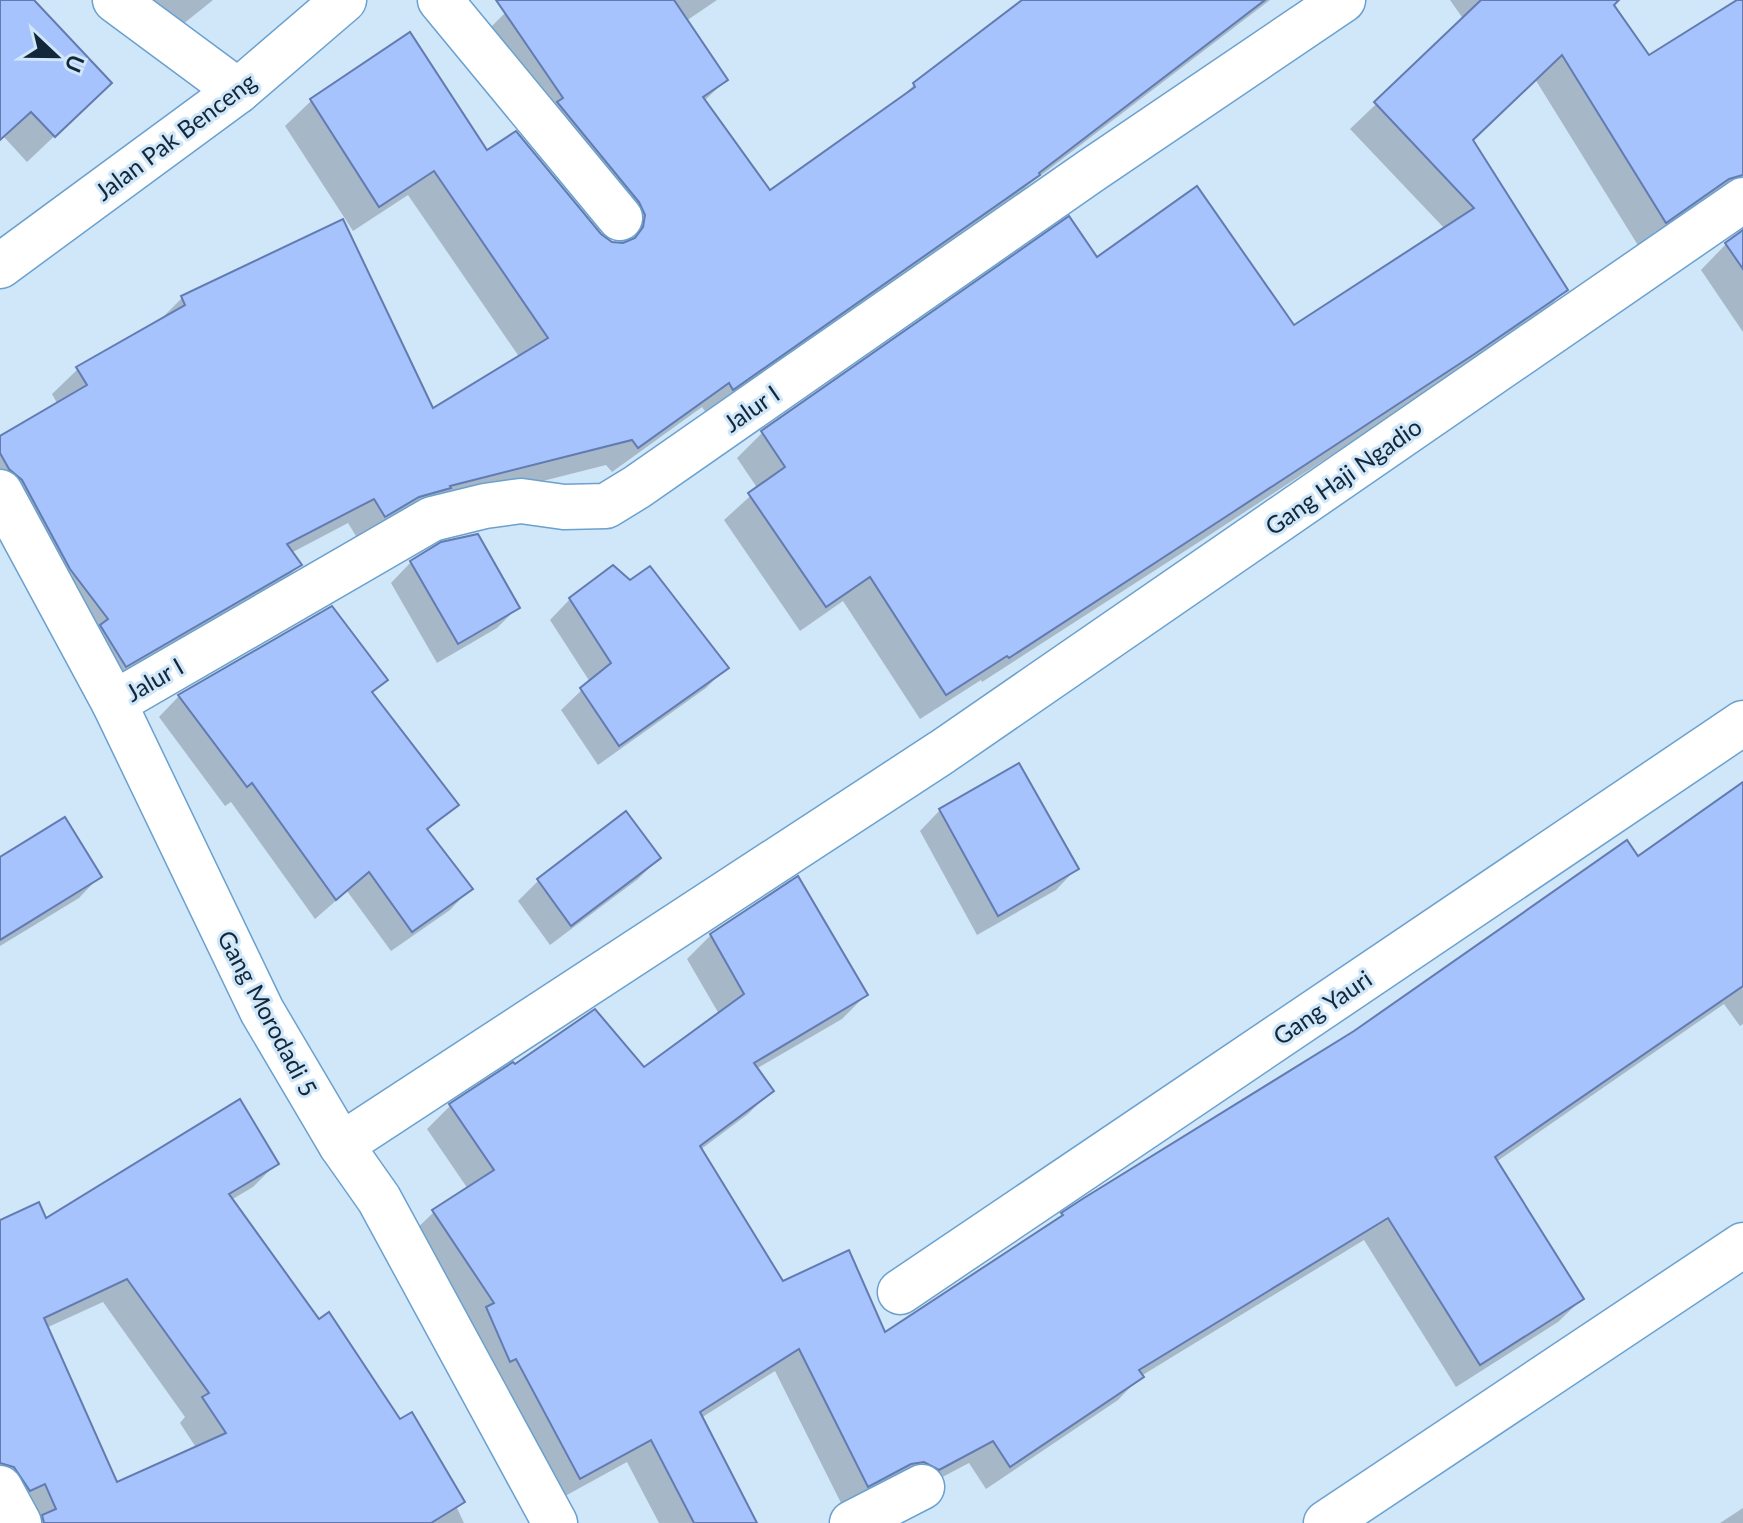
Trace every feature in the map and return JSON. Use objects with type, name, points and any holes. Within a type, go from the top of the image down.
[{"type":"street","points":[[115,0],[238,91]]},
{"type":"street","name":"Jalan Pak Benceng","points":[[0,266],[238,91],[344,0]]},
{"type":"street","points":[[440,0],[620,218]]},
{"type":"street","name":"Jalur I","points":[[114,703],[432,519],[521,501],[564,507],[606,506],[1343,0]]},
{"type":"street","name":"Gang Haji Ngadio","points":[[341,1145],[942,752],[1743,200]]},
{"type":"street","name":"Gang Morodadi 5","points":[[0,492],[114,703],[262,1011],[341,1145],[379,1199],[555,1523]]},
{"type":"street","name":"Gang Yauri","points":[[900,1292],[1743,723]]},
{"type":"street","points":[[1326,1523],[1743,1245]]},
{"type":"street","points":[[852,1523],[922,1487]]},
{"type":"street","points":[[0,1488],[19,1523]]},
{"type":"building","points":[[0,0],[34,0],[112,83],[55,137],[31,112],[0,140]]},
{"type":"building","points":[[496,0],[674,0],[728,80],[703,97],[770,190],[915,87],[913,83],[1022,0],[1265,0],[1040,175],[733,390],[729,383],[638,448],[632,440],[450,486],[419,497],[385,517],[374,499],[287,544],[302,565],[126,667],[100,625],[108,619],[70,569],[22,480],[9,469],[0,453],[0,436],[87,385],[76,367],[185,305],[181,296],[343,219],[433,408],[548,338],[434,171],[379,207],[310,99],[410,32],[487,150],[516,131],[601,234],[612,242],[623,243],[635,238],[643,227],[645,215],[639,202],[557,102],[563,98]]},
{"type":"building","points":[[1481,0],[1619,0],[1614,5],[1649,55],[1737,0],[1743,0],[1743,175],[1729,179],[1666,223],[1562,55],[1473,140],[1568,290],[1009,658],[1007,656],[946,695],[870,577],[826,607],[748,493],[785,467],[761,431],[1069,216],[1097,257],[1197,186],[1294,325],[1474,208],[1374,102]]},
{"type":"building","points":[[1743,230],[1743,269],[1725,243]]},
{"type":"building","points":[[478,534],[520,608],[458,644],[410,561],[441,542]]},
{"type":"building","points":[[613,565],[630,580],[650,566],[729,668],[619,746],[580,688],[611,663],[569,598]]},
{"type":"building","points":[[332,606],[388,680],[372,692],[459,805],[427,829],[473,889],[412,932],[369,872],[336,900],[252,783],[247,787],[178,695]]},
{"type":"building","points":[[1019,763],[1079,869],[998,916],[939,809]]},
{"type":"building","points":[[1743,782],[1743,986],[1495,1157],[1584,1299],[1480,1365],[1388,1218],[1139,1370],[1144,1377],[1010,1467],[993,1441],[939,1470],[924,1462],[911,1464],[868,1487],[799,1349],[700,1412],[757,1523],[694,1523],[651,1440],[580,1479],[516,1359],[510,1362],[486,1307],[494,1303],[432,1210],[494,1170],[449,1104],[513,1062],[515,1064],[595,1009],[644,1067],[744,994],[710,934],[798,876],[868,995],[754,1063],[774,1091],[700,1146],[783,1281],[849,1250],[885,1332],[1084,1198],[1354,1031],[1627,840],[1638,856]]},
{"type":"building","points":[[626,811],[661,858],[571,926],[537,879]]},
{"type":"building","points":[[65,817],[102,877],[0,940],[0,857]]},
{"type":"building","points":[[240,1099],[279,1164],[229,1194],[319,1319],[329,1312],[400,1419],[412,1412],[465,1502],[431,1523],[44,1523],[42,1515],[56,1509],[45,1484],[30,1491],[14,1467],[0,1463],[0,1220],[39,1202],[46,1218]],"holes":[[[127,1279],[209,1393],[202,1397],[226,1433],[117,1482],[44,1318]]]}]
